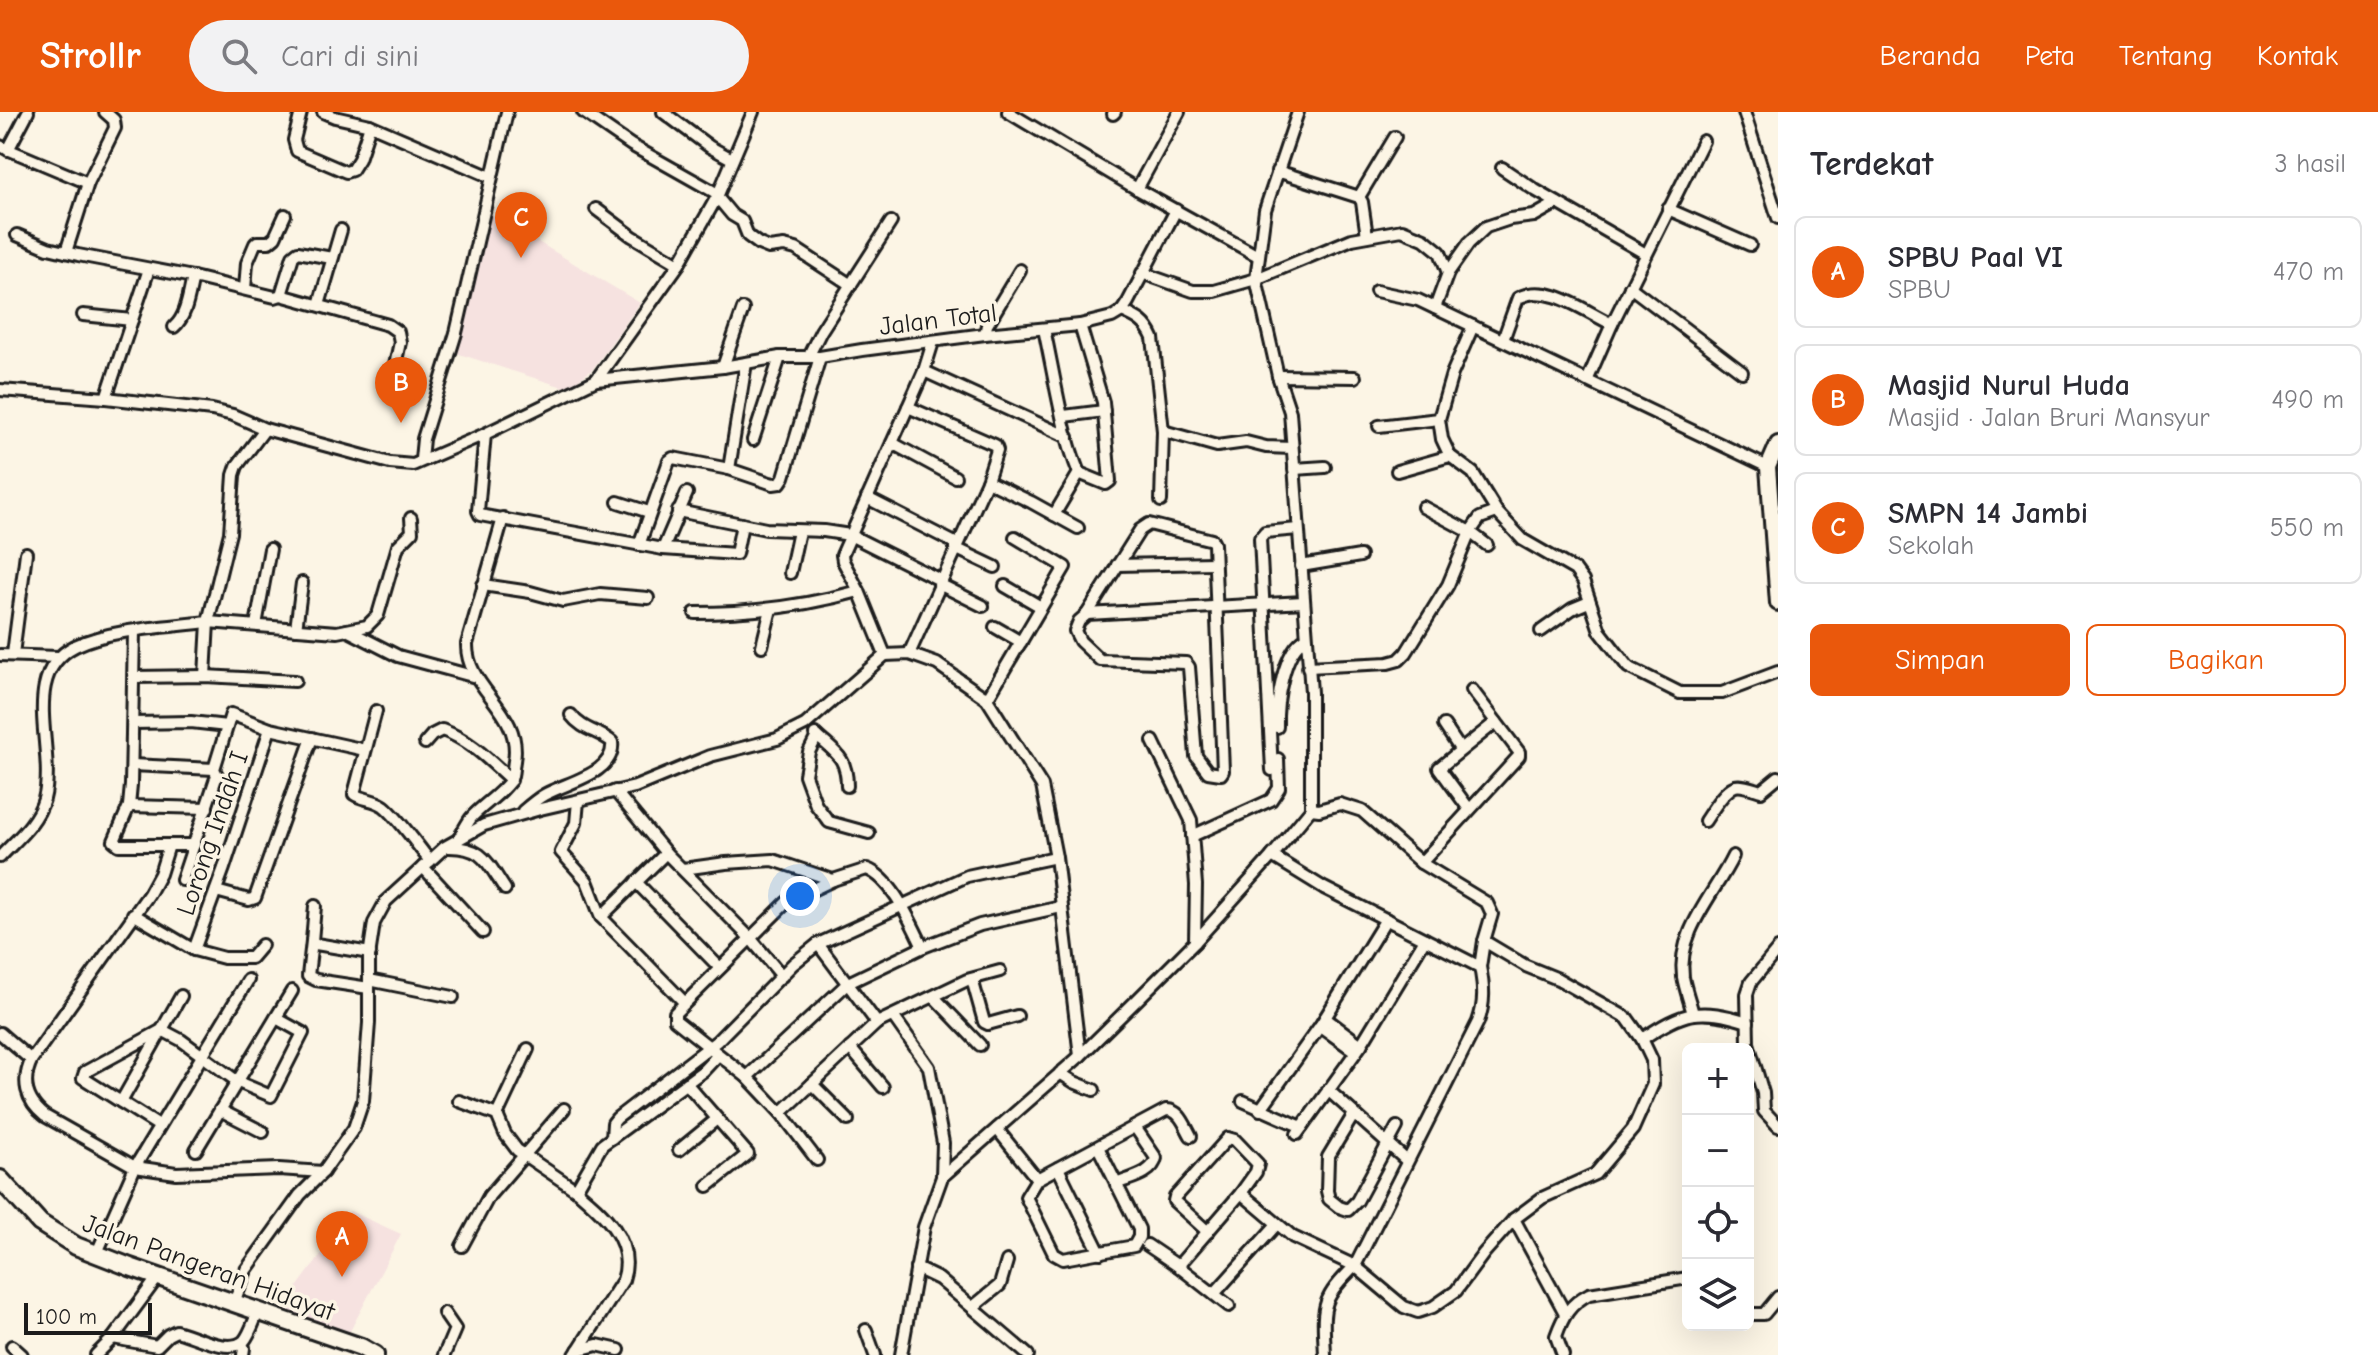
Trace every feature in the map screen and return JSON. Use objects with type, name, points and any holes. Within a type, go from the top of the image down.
[{"type":"highway","name":"Jalan Pangeran Hidayat","points":[[0,1179],[40,1223],[76,1246],[361,1347],[375,1355]]},
{"type":"main road","points":[[1778,444],[1768,467],[1778,603]]},
{"type":"street","points":[[28,112],[4,148],[88,183]]},
{"type":"street","points":[[66,252],[88,183],[115,128],[114,120],[105,112]]},
{"type":"street","points":[[301,112],[294,140],[297,151],[346,172],[352,170],[359,159],[370,125]]},
{"type":"street","points":[[323,112],[370,125],[491,177]]},
{"type":"street","points":[[421,459],[423,439],[456,333],[507,112]]},
{"type":"street","points":[[583,112],[631,145],[718,196],[732,215],[742,221],[748,236],[759,244],[769,248],[784,246],[796,249],[851,285]]},
{"type":"street","points":[[0,390],[212,410],[265,429],[390,463],[413,465],[596,380],[679,264],[718,196],[753,112]]},
{"type":"street","points":[[1008,112],[1258,256]]},
{"type":"street","points":[[1137,189],[1179,112]]},
{"type":"street","points":[[1744,112],[1778,218]]},
{"type":"street","points":[[666,113],[710,147],[732,159]]},
{"type":"street","points":[[942,1177],[1080,1056],[1195,942],[1311,809],[1311,692],[1290,412],[1278,376],[1256,279],[1265,210],[1296,113]]},
{"type":"street","points":[[1359,197],[1395,137]]},
{"type":"street","points":[[1587,381],[1703,141]]},
{"type":"street","points":[[1502,168],[1646,254]]},
{"type":"street","points":[[1277,171],[1359,197],[1367,236]]},
{"type":"street","points":[[1435,308],[1448,273],[1469,243],[1486,227],[1510,219],[1534,216],[1557,203]]},
{"type":"street","points":[[596,209],[632,236],[679,264]]},
{"type":"street","points":[[1668,209],[1750,245]]},
{"type":"street","points":[[1161,501],[1163,431],[1153,338],[1147,325],[1122,311],[1176,210]]},
{"type":"street","points":[[245,289],[247,263],[255,244],[269,242],[275,237],[285,215]]},
{"type":"street","points":[[639,545],[649,512],[669,461],[673,458],[729,469],[773,484],[780,483],[821,331],[891,222]]},
{"type":"street","points":[[319,305],[341,230]]},
{"type":"street","points":[[1142,273],[1193,291],[1214,291],[1256,279],[1352,239],[1402,230],[1424,239],[1440,252],[1448,273]]},
{"type":"street","points":[[17,235],[66,252],[193,277],[269,297],[281,295],[388,325],[398,332],[400,342],[394,370]]},
{"type":"street","points":[[281,295],[293,256],[298,252],[332,258]]},
{"type":"street","points":[[106,398],[149,269]]},
{"type":"street","points":[[985,334],[987,325],[1020,270]]},
{"type":"street","points":[[174,327],[184,313],[193,277]]},
{"type":"street","points":[[1630,287],[1742,372]]},
{"type":"street","points":[[1376,291],[1418,300],[1768,467]]},
{"type":"street","points":[[1503,340],[1518,298],[1534,293],[1550,294],[1612,324]]},
{"type":"street","points":[[723,367],[743,309]]},
{"type":"street","name":"Jalan Total","points":[[596,380],[1080,325],[1112,317],[1122,311]]},
{"type":"street","points":[[83,315],[132,320]]},
{"type":"street","points":[[1079,473],[1106,484],[1110,481],[1104,411],[1080,325]]},
{"type":"street","points":[[1473,326],[1452,374],[1439,419],[1442,439],[1450,456],[1473,473],[1497,512],[1523,540],[1575,570],[1583,581],[1600,631],[1628,667],[1680,693],[1722,693],[1778,672]]},
{"type":"street","points":[[1044,329],[1079,473],[1054,515]]},
{"type":"street","points":[[885,655],[842,555],[924,371],[933,342]]},
{"type":"street","points":[[753,440],[780,357]]},
{"type":"street","points":[[729,469],[746,363]]},
{"type":"street","points":[[924,371],[1068,437]]},
{"type":"street","points":[[1278,376],[1355,377]]},
{"type":"street","points":[[908,407],[995,445],[996,458],[909,654]]},
{"type":"street","points":[[1064,416],[1104,411]]},
{"type":"street","points":[[1379,426],[1439,419]]},
{"type":"street","points":[[205,676],[208,622],[230,533],[234,475],[237,466],[265,429]]},
{"type":"street","points":[[1163,431],[1217,446],[1246,442],[1292,448]]},
{"type":"street","points":[[485,434],[480,515],[614,542],[736,554],[742,524]]},
{"type":"street","points":[[892,443],[955,477]]},
{"type":"street","points":[[1397,471],[1450,456]]},
{"type":"street","points":[[1294,469],[1325,467]]},
{"type":"street","points":[[987,481],[1078,528]]},
{"type":"street","points":[[663,549],[687,493]]},
{"type":"street","points":[[867,498],[995,567]]},
{"type":"street","points":[[618,502],[649,512]]},
{"type":"street","points":[[1423,507],[1470,532],[1487,545]]},
{"type":"street","points":[[678,511],[766,529],[850,535],[983,606]]},
{"type":"street","points":[[1308,667],[1399,660],[1448,585],[1470,532],[1480,518],[1497,512]]},
{"type":"street","points":[[0,857],[34,822],[43,802],[47,783],[44,688],[48,671],[58,657],[77,645],[106,636],[208,622],[327,632],[367,626],[378,615],[398,546],[412,532],[411,518]]},
{"type":"street","points":[[457,840],[470,819],[511,780],[516,748],[513,730],[476,677],[467,657],[467,644],[503,518]]},
{"type":"street","points":[[1149,524],[1212,540],[1221,774],[1208,772],[1196,756],[1189,667],[1186,663],[1100,660],[1080,641],[1075,631],[1117,565],[1140,530],[1149,524]]},
{"type":"street","points":[[1272,770],[1261,535],[1298,529]]},
{"type":"street","points":[[790,573],[799,531]]},
{"type":"street","points":[[987,699],[1065,567],[1015,537]]},
{"type":"street","points":[[256,625],[270,549]]},
{"type":"street","points":[[13,654],[26,553]]},
{"type":"street","points":[[1301,566],[1360,556]]},
{"type":"street","points":[[1117,565],[1214,563]]},
{"type":"street","points":[[296,629],[302,583]]},
{"type":"street","points":[[483,585],[563,601],[600,594],[648,598]]},
{"type":"street","points":[[1005,586],[1041,607]]},
{"type":"street","points":[[695,613],[771,609],[859,591]]},
{"type":"street","points":[[1087,614],[1304,602]]},
{"type":"street","points":[[1541,631],[1572,609],[1589,602]]},
{"type":"street","points":[[762,646],[771,609]]},
{"type":"street","points":[[995,627],[1021,642]]},
{"type":"street","points":[[347,630],[398,656],[476,677]]},
{"type":"street","points":[[134,632],[129,806],[114,841],[115,844],[194,845]]},
{"type":"street","points":[[1192,836],[1268,803],[1276,795],[1279,788],[1278,704],[1289,656],[1306,638]]},
{"type":"street","points":[[234,1303],[246,1270],[300,1195],[323,1172],[354,1128],[363,1101],[374,923],[386,901],[445,847],[484,825],[635,787],[710,756],[777,739],[805,725],[885,655],[909,654],[937,664],[987,699],[1042,786],[1056,857],[1080,1056]]},
{"type":"street","points":[[0,655],[58,657]]},
{"type":"street","points":[[134,677],[205,676],[295,681]]},
{"type":"street","points":[[1421,863],[1467,805],[1501,777],[1519,756],[1472,690]]},
{"type":"street","points":[[376,711],[354,794],[386,807],[426,864],[483,932]]},
{"type":"street","points":[[182,880],[207,808],[217,775],[214,769],[233,714],[270,729],[365,750]]},
{"type":"street","points":[[519,815],[542,796],[594,773],[609,760],[612,742],[606,736],[577,723],[571,715]]},
{"type":"street","points":[[133,723],[191,722],[227,726]]},
{"type":"street","points":[[1467,805],[1439,768],[1438,759],[1496,722]]},
{"type":"street","points":[[805,725],[842,758],[847,770],[847,786]]},
{"type":"street","points":[[1444,725],[1458,746]]},
{"type":"street","name":"Lorong Indah I","points":[[194,950],[270,729]]},
{"type":"street","points":[[425,743],[442,730],[454,735],[469,742],[511,780]]},
{"type":"street","points":[[817,736],[809,752],[805,775],[816,805],[829,822],[869,833]]},
{"type":"street","points":[[216,891],[249,900],[255,898],[312,738]]},
{"type":"street","points":[[1153,741],[1191,820],[1196,885],[1195,942]]},
{"type":"street","points":[[132,765],[214,769]]},
{"type":"street","points":[[1705,821],[1718,801],[1735,786],[1761,791],[1778,777]]},
{"type":"street","points":[[615,791],[666,853],[751,939],[782,976]]},
{"type":"street","points":[[578,801],[576,823],[561,852],[587,881],[601,917],[684,1002]]},
{"type":"street","points":[[1311,809],[1340,804],[1362,811],[1421,863],[1487,903],[1492,914],[1480,967],[1484,1006],[1478,1022],[1355,1266],[1335,1285],[1325,1301],[1325,1355]]},
{"type":"street","points":[[129,806],[207,808]]},
{"type":"street","points":[[169,845],[154,885],[31,1060],[25,1078],[28,1095],[34,1107],[45,1116],[135,1167],[176,1173],[279,1169],[323,1172]]},
{"type":"street","points":[[445,847],[474,850],[483,856],[505,889]]},
{"type":"street","points":[[601,917],[666,853]]},
{"type":"street","points":[[1272,856],[1324,888],[1480,967]]},
{"type":"street","points":[[1693,1014],[1683,978],[1682,953],[1699,911],[1723,878],[1733,856]]},
{"type":"street","points":[[612,1138],[613,1123],[617,1118],[708,1048],[818,944],[967,876],[1056,857]]},
{"type":"street","points":[[683,869],[773,860],[833,880]]},
{"type":"street","points":[[817,1160],[781,1113],[747,1077],[675,1020],[675,1013],[787,902],[833,880],[867,869],[880,876],[902,906],[923,947]]},
{"type":"street","points":[[636,882],[720,968]]},
{"type":"street","points":[[315,906],[308,976],[316,980],[369,984],[453,997]]},
{"type":"street","points":[[747,1077],[848,983],[923,947],[980,925],[1061,907]]},
{"type":"street","points":[[133,914],[194,950],[224,958],[251,958],[262,945]]},
{"type":"street","points":[[1260,1110],[1323,1022],[1386,919]]},
{"type":"street","points":[[1243,1101],[1300,1131],[1358,1048],[1425,939]]},
{"type":"street","points":[[312,941],[370,953]]},
{"type":"street","points":[[1241,1193],[1293,1237],[1355,1266],[1404,1307],[1418,1312],[1433,1307],[1456,1291],[1514,1219],[1542,1198],[1595,1174],[1633,1129],[1653,1084],[1652,1060],[1642,1039],[1627,1018],[1484,941]]},
{"type":"street","points":[[818,944],[877,1023]]},
{"type":"street","points":[[1778,949],[1749,987],[1748,1022],[1748,1043],[1763,1093],[1764,1111],[1778,1126]]},
{"type":"street","points":[[781,1113],[877,1023],[972,979],[1000,971]]},
{"type":"street","points":[[972,979],[984,1022],[988,1024],[1017,1016]]},
{"type":"street","points":[[96,1255],[135,1167],[248,980]]},
{"type":"street","points":[[196,1150],[292,991]]},
{"type":"street","points":[[121,1102],[181,996]]},
{"type":"street","points":[[934,997],[980,1045]]},
{"type":"street","points":[[1642,1039],[1672,1019],[1693,1014],[1720,1013],[1748,1022]]},
{"type":"street","points":[[893,1016],[929,1067],[943,1143],[942,1177],[924,1227],[901,1355]]},
{"type":"street","points":[[162,1030],[181,1040],[238,1082],[271,1096],[303,1033],[276,1018]]},
{"type":"street","points":[[1323,1022],[1358,1048]]},
{"type":"street","points":[[159,1126],[83,1078],[85,1072],[162,1030]]},
{"type":"street","points":[[0,1033],[31,1060]]},
{"type":"street","points":[[850,1048],[883,1087]]},
{"type":"street","points":[[497,1115],[528,1049]]},
{"type":"street","points":[[576,1190],[602,1145],[686,1083],[718,1055]]},
{"type":"street","points":[[1060,1073],[1094,1090]]},
{"type":"street","points":[[686,1083],[748,1154],[708,1186]]},
{"type":"street","points":[[812,1084],[848,1120]]},
{"type":"street","points":[[1328,1090],[1407,1161]]},
{"type":"street","points":[[459,1101],[497,1115],[505,1134],[517,1150],[576,1190],[605,1215],[625,1246],[627,1268],[623,1280],[577,1352]]},
{"type":"street","points":[[462,1246],[489,1196],[564,1109]]},
{"type":"street","points":[[220,1110],[263,1132]]},
{"type":"street","points":[[1098,1147],[1139,1229],[1139,1237],[1134,1246],[1063,1259],[1054,1254],[1026,1197],[1037,1179],[1166,1110],[1177,1113],[1191,1136]]},
{"type":"street","points":[[1354,1114],[1328,1157],[1329,1199],[1348,1210],[1357,1201],[1397,1127]]},
{"type":"street","points":[[679,1150],[717,1119]]},
{"type":"street","points":[[1116,1184],[1155,1165],[1156,1158],[1135,1127]]},
{"type":"street","points":[[997,1129],[1037,1179]]},
{"type":"street","points":[[1178,1266],[1208,1232],[1241,1193],[1256,1172],[1258,1164],[1235,1140],[1228,1138],[1174,1201],[1208,1232]]},
{"type":"street","points":[[1058,1168],[1100,1253]]},
{"type":"street","points":[[1514,1219],[1565,1313]]},
{"type":"street","points":[[1214,1294],[1277,1224]]},
{"type":"street","points":[[1147,1245],[1229,1306]]},
{"type":"street","points":[[973,1307],[1000,1285],[1007,1261]]},
{"type":"street","points":[[916,1268],[939,1279],[1028,1355]]},
{"type":"street","points":[[96,1355],[113,1338],[158,1277]]},
{"type":"street","points":[[1563,1355],[1556,1336],[1565,1313],[1577,1301],[1589,1294],[1682,1279]]},
{"type":"street","points":[[1754,1314],[1764,1314],[1778,1297]]},
{"type":"street","points":[[113,1338],[157,1346],[176,1331],[216,1346],[242,1350],[258,1312]]},
{"type":"street","points":[[444,1313],[455,1329],[444,1355]]},
{"type":"street","points":[[866,1330],[875,1355]]},
{"type":"street","points":[[577,1352],[597,1345],[619,1350]]},
{"type":"street","points":[[12,1346],[22,1355]]},
{"type":"shaded area","points":[[488,212],[640,303],[592,370],[566,388],[456,353]]},
{"type":"shaded area","points":[[350,1211],[401,1234],[349,1333],[280,1310],[329,1244],[328,1234]]},
{"type":"place","name":"SMPN 14 Jambi","points":[[521,258]]},
{"type":"place","name":"Masjid Nurul Huda","points":[[401,423]]},
{"type":"place","name":"SPBU Paal VI","points":[[342,1277]]}]
